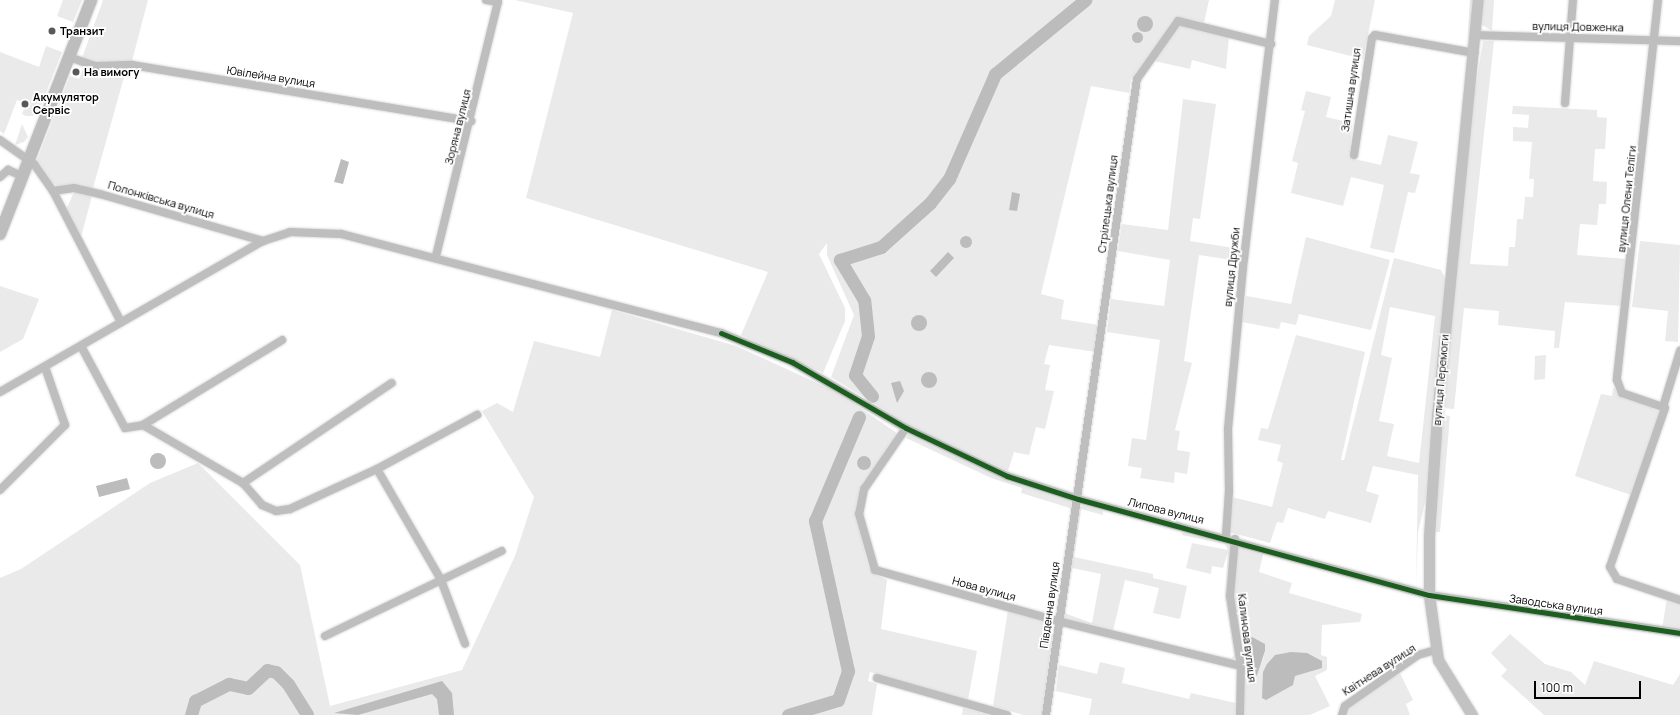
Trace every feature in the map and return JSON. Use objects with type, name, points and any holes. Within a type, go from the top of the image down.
[{"type":"main road","points":[[0,234],[91,0]]},
{"type":"main road","name":"вулиця Перемоги","points":[[1472,715],[1442,670],[1436,650],[1429,594],[1437,415],[1476,35],[1478,0]]},
{"type":"street","name":"Зоряна вулиця","points":[[436,256],[471,121],[498,2],[486,0]]},
{"type":"street","name":"вулиця Дружби","points":[[1226,536],[1229,491],[1228,429],[1243,267],[1271,44],[1275,0]]},
{"type":"street","points":[[1565,103],[1573,0]]},
{"type":"street","name":"вулиця Олени Теліги","points":[[1658,0],[1655,40],[1617,380],[1618,387],[1626,395],[1664,408]]},
{"type":"street","name":"Стрілецька вулиця","points":[[1078,499],[1137,79],[1178,21],[1271,44]]},
{"type":"street","name":"Затишна вулиця","points":[[1354,155],[1372,38],[1375,35],[1474,53]]},
{"type":"street","name":"вулиця Довженка","points":[[1476,35],[1680,41]]},
{"type":"street","name":"Ювілейна вулиця","points":[[68,57],[95,66],[132,65],[471,121]]},
{"type":"street","points":[[0,140],[28,161],[53,192],[121,322]]},
{"type":"street","points":[[0,176],[8,170],[22,176]]},
{"type":"street","name":"Полонківська вулиця","points":[[53,192],[74,188],[100,194],[263,241]]},
{"type":"street","name":"Липова вулиця","points":[[0,392],[263,241],[290,232],[341,234],[436,256],[721,333],[792,362],[906,428],[1007,476],[1078,499],[1226,536],[1429,594]]},
{"type":"street","points":[[82,346],[125,428],[143,425],[282,340]]},
{"type":"street","points":[[1679,356],[1664,408],[1610,567],[1617,579],[1680,600]]},
{"type":"street","points":[[0,490],[65,425],[45,367]]},
{"type":"street","points":[[243,483],[392,383]]},
{"type":"street","points":[[143,425],[243,483],[262,505],[276,511],[290,509],[377,469],[478,415]]},
{"type":"street","name":"Нова вулиця","points":[[906,428],[864,489],[859,514],[875,570],[1058,621],[1241,666]]},
{"type":"street","points":[[377,469],[441,580],[465,644]]},
{"type":"street","name":"Південна вулиця","points":[[1046,715],[1058,621],[1078,499]]},
{"type":"street","name":"Калинова вулиця","points":[[1235,539],[1230,596],[1241,666],[1240,715]]},
{"type":"street","points":[[325,636],[502,551]]},
{"type":"street","name":"Заводська вулиця","points":[[1429,594],[1680,633]]},
{"type":"street","name":"Квітнева вулиця","points":[[1342,715],[1345,706],[1418,655],[1436,650]]},
{"type":"street","points":[[877,678],[1007,715]]},
{"type":"shaded area","points":[[63,0],[82,0],[73,22],[57,16]]},
{"type":"shaded area","points":[[103,0],[148,0],[132,61],[95,62],[82,58]]},
{"type":"shaded area","points":[[515,0],[1209,0],[1204,23],[1184,18],[1173,22],[1131,79],[1129,93],[1091,86],[1041,294],[1064,300],[1061,319],[1099,325],[1096,352],[1049,345],[1044,364],[1050,365],[1045,390],[1054,391],[1045,429],[1036,427],[1029,455],[1014,452],[1008,471],[909,425],[831,377],[854,315],[827,255],[827,243],[819,254],[845,308],[845,321],[823,373],[741,335],[768,272],[526,198],[573,13]]},
{"type":"shaded area","points":[[1335,0],[1375,0],[1363,59],[1307,45],[1309,36],[1331,16]]},
{"type":"shaded area","points":[[1470,0],[1473,0],[1467,50]]},
{"type":"shaded area","points":[[1482,0],[1494,0],[1492,31],[1481,24]]},
{"type":"shaded area","points":[[1142,16],[1148,16],[1153,21],[1151,30],[1148,32],[1142,32],[1137,27],[1137,21]]},
{"type":"shaded area","points":[[1179,22],[1229,36],[1226,69],[1192,60],[1190,69],[1150,60]]},
{"type":"shaded area","points":[[1135,32],[1139,32],[1141,33],[1141,41],[1135,42],[1132,39],[1132,35]]},
{"type":"shaded area","points":[[1483,41],[1494,41],[1470,264],[1508,266],[1509,247],[1515,247],[1517,219],[1523,219],[1525,197],[1533,197],[1534,179],[1529,179],[1532,142],[1513,141],[1513,127],[1528,128],[1529,115],[1512,114],[1513,106],[1597,110],[1597,117],[1607,118],[1605,149],[1595,149],[1593,181],[1607,182],[1606,204],[1599,204],[1597,225],[1580,224],[1577,255],[1627,259],[1622,306],[1565,302],[1559,348],[1554,348],[1555,331],[1498,325],[1499,311],[1464,308],[1454,409],[1442,408],[1468,134]]},
{"type":"shaded area","points":[[46,46],[62,52],[40,108],[33,116],[26,116],[22,114],[26,103],[17,100],[4,134],[0,131],[0,52],[39,67]]},
{"type":"shaded area","points":[[84,67],[126,70],[93,188],[58,187],[45,177],[37,160],[70,76],[79,79]]},
{"type":"shaded area","points":[[1306,91],[1331,97],[1326,117],[1352,123],[1350,158],[1381,165],[1388,135],[1418,142],[1410,173],[1420,175],[1415,193],[1408,192],[1394,253],[1370,248],[1384,185],[1351,177],[1343,206],[1291,193],[1298,163],[1292,161],[1305,111],[1301,110]]},
{"type":"shaded area","points":[[1183,99],[1216,104],[1200,219],[1193,218],[1190,241],[1240,249],[1239,261],[1199,255],[1184,361],[1192,363],[1175,430],[1180,431],[1177,450],[1190,452],[1187,474],[1175,472],[1174,483],[1140,478],[1142,468],[1128,466],[1132,438],[1146,440],[1160,340],[1107,332],[1111,299],[1164,306],[1170,260],[1118,251],[1122,224],[1168,230]]},
{"type":"shaded area","points":[[22,124],[28,137],[24,142],[15,145]]},
{"type":"shaded area","points":[[341,159],[349,162],[343,184],[334,182]]},
{"type":"shaded area","points":[[74,192],[92,196],[81,237],[66,210]]},
{"type":"shaded area","points":[[1012,192],[1020,194],[1017,211],[1009,210]]},
{"type":"shaded area","points":[[964,236],[968,236],[972,242],[968,248],[964,248],[960,244],[960,240]]},
{"type":"shaded area","points":[[1306,237],[1390,260],[1371,330],[1299,314],[1296,325],[1281,322],[1279,329],[1242,322],[1246,296],[1291,304]]},
{"type":"shaded area","points":[[1640,241],[1680,245],[1678,342],[1665,341],[1668,311],[1632,307]]},
{"type":"shaded area","points":[[948,252],[954,258],[936,277],[930,271]]},
{"type":"shaded area","points":[[1394,258],[1441,270],[1446,280],[1426,499],[1418,532],[1416,585],[1418,475],[1373,466],[1366,491],[1379,495],[1371,523],[1328,511],[1325,519],[1288,508],[1283,523],[1277,522],[1270,543],[1229,532],[1232,497],[1272,507],[1283,463],[1277,461],[1281,445],[1258,440],[1261,428],[1268,429],[1296,335],[1365,352],[1341,460],[1344,460]],"holes":[[[1390,307],[1435,316],[1419,463],[1387,456],[1394,424],[1379,421],[1392,358],[1381,355]]]},
{"type":"shaded area","points":[[0,286],[39,299],[23,339],[0,352]]},
{"type":"shaded area","points":[[612,310],[736,346],[839,393],[898,434],[860,487],[855,513],[868,565],[874,574],[887,580],[881,629],[977,651],[968,700],[870,672],[868,681],[877,684],[872,715],[0,715],[0,578],[21,569],[150,483],[198,463],[300,565],[330,706],[462,670],[515,556],[534,497],[482,411],[497,403],[513,412],[534,341],[600,357]]},
{"type":"shaded area","points":[[916,315],[922,315],[927,320],[925,329],[922,331],[916,331],[911,326],[911,320]]},
{"type":"shaded area","points":[[1546,355],[1545,379],[1534,380],[1535,356]]},
{"type":"shaded area","points":[[926,372],[932,372],[937,377],[935,386],[932,388],[926,388],[921,383],[921,377]]},
{"type":"shaded area","points":[[900,381],[904,391],[897,403],[891,383]]},
{"type":"shaded area","points":[[1613,388],[1660,412],[1631,495],[1575,476],[1601,394],[1612,396]]},
{"type":"shaded area","points":[[1441,415],[1450,416],[1440,532],[1436,532]]},
{"type":"shaded area","points":[[909,434],[1006,479],[1069,499],[1073,509],[1021,493],[1022,488],[991,478],[906,438]]},
{"type":"shaded area","points":[[158,453],[165,458],[166,461],[161,468],[158,469],[151,464],[150,461],[155,454]]},
{"type":"shaded area","points":[[864,456],[869,458],[871,463],[869,468],[864,470],[859,468],[857,463],[859,458]]},
{"type":"shaded area","points":[[127,478],[130,489],[99,497],[96,486]]},
{"type":"shaded area","points":[[1084,505],[1103,510],[1103,515],[1081,509],[1074,557],[1153,574],[1153,578],[1187,586],[1180,619],[1153,613],[1159,588],[1125,580],[1113,631],[1062,618],[1079,508]],"holes":[[[1072,568],[1101,574],[1092,623],[1064,613]]]},
{"type":"shaded area","points":[[1183,531],[1227,541],[1231,547],[1236,656],[1234,659],[1199,653],[1232,658],[1234,655],[1225,597],[1228,552],[1223,568],[1212,566],[1211,574],[1186,568],[1192,543],[1228,550],[1225,544],[1182,535]]},
{"type":"shaded area","points":[[1241,545],[1264,551],[1259,572],[1292,583],[1289,593],[1362,614],[1360,622],[1322,625],[1321,655],[1327,657],[1327,670],[1315,676],[1330,706],[1310,715],[1242,715],[1243,666],[1232,596],[1236,549]],"holes":[[[1265,651],[1263,659],[1250,682],[1247,672]],[[1321,668],[1295,676],[1262,698],[1264,685]]]},
{"type":"shaded area","points":[[1667,598],[1680,603],[1680,631],[1662,629]]},
{"type":"shaded area","points":[[1008,610],[1054,625],[1042,715],[1023,715],[993,706]]},
{"type":"shaded area","points":[[1510,634],[1545,664],[1571,672],[1585,685],[1594,661],[1673,685],[1680,674],[1680,715],[1544,715],[1501,676],[1507,670],[1491,653]]},
{"type":"shaded area","points":[[1252,637],[1265,644],[1265,651],[1257,675],[1250,682],[1244,643]]},
{"type":"shaded area","points":[[1291,652],[1307,653],[1322,661],[1322,668],[1295,676],[1293,685],[1266,700],[1262,698],[1263,672],[1267,664],[1275,655]]},
{"type":"shaded area","points":[[1100,662],[1125,668],[1122,683],[1189,699],[1191,693],[1236,703],[1238,670],[1238,715],[1089,715],[1092,699],[1056,691],[1059,665],[1097,674]]},
{"type":"shaded area","points":[[1400,673],[1413,700],[1406,704],[1410,715],[1345,715],[1347,708]]},
{"type":"shaded area","points":[[442,681],[452,693],[454,715],[439,715],[437,699],[432,694],[358,715],[334,713]]},
{"type":"shaded area","points":[[963,708],[990,715],[962,715]]},
{"type":"waterway","points":[[872,396],[855,375],[868,336],[864,300],[840,260],[881,247],[930,203],[949,179],[995,74],[1085,0]]},
{"type":"waterway","points":[[788,715],[838,700],[848,671],[815,521],[859,417]]},
{"type":"waterway","points":[[191,715],[195,701],[229,684],[248,688],[267,670],[276,672],[288,684],[307,715]]},
{"type":"cycle path","points":[[721,333],[792,362],[906,428],[1007,476],[1078,499],[1429,595],[1680,633]]},
{"type":"place","name":"Транзит","points":[[52,31]]},
{"type":"place","name":"На вимогу","points":[[76,72]]},
{"type":"place","name":"Акумулятор Сервіс","points":[[25,104]]}]
